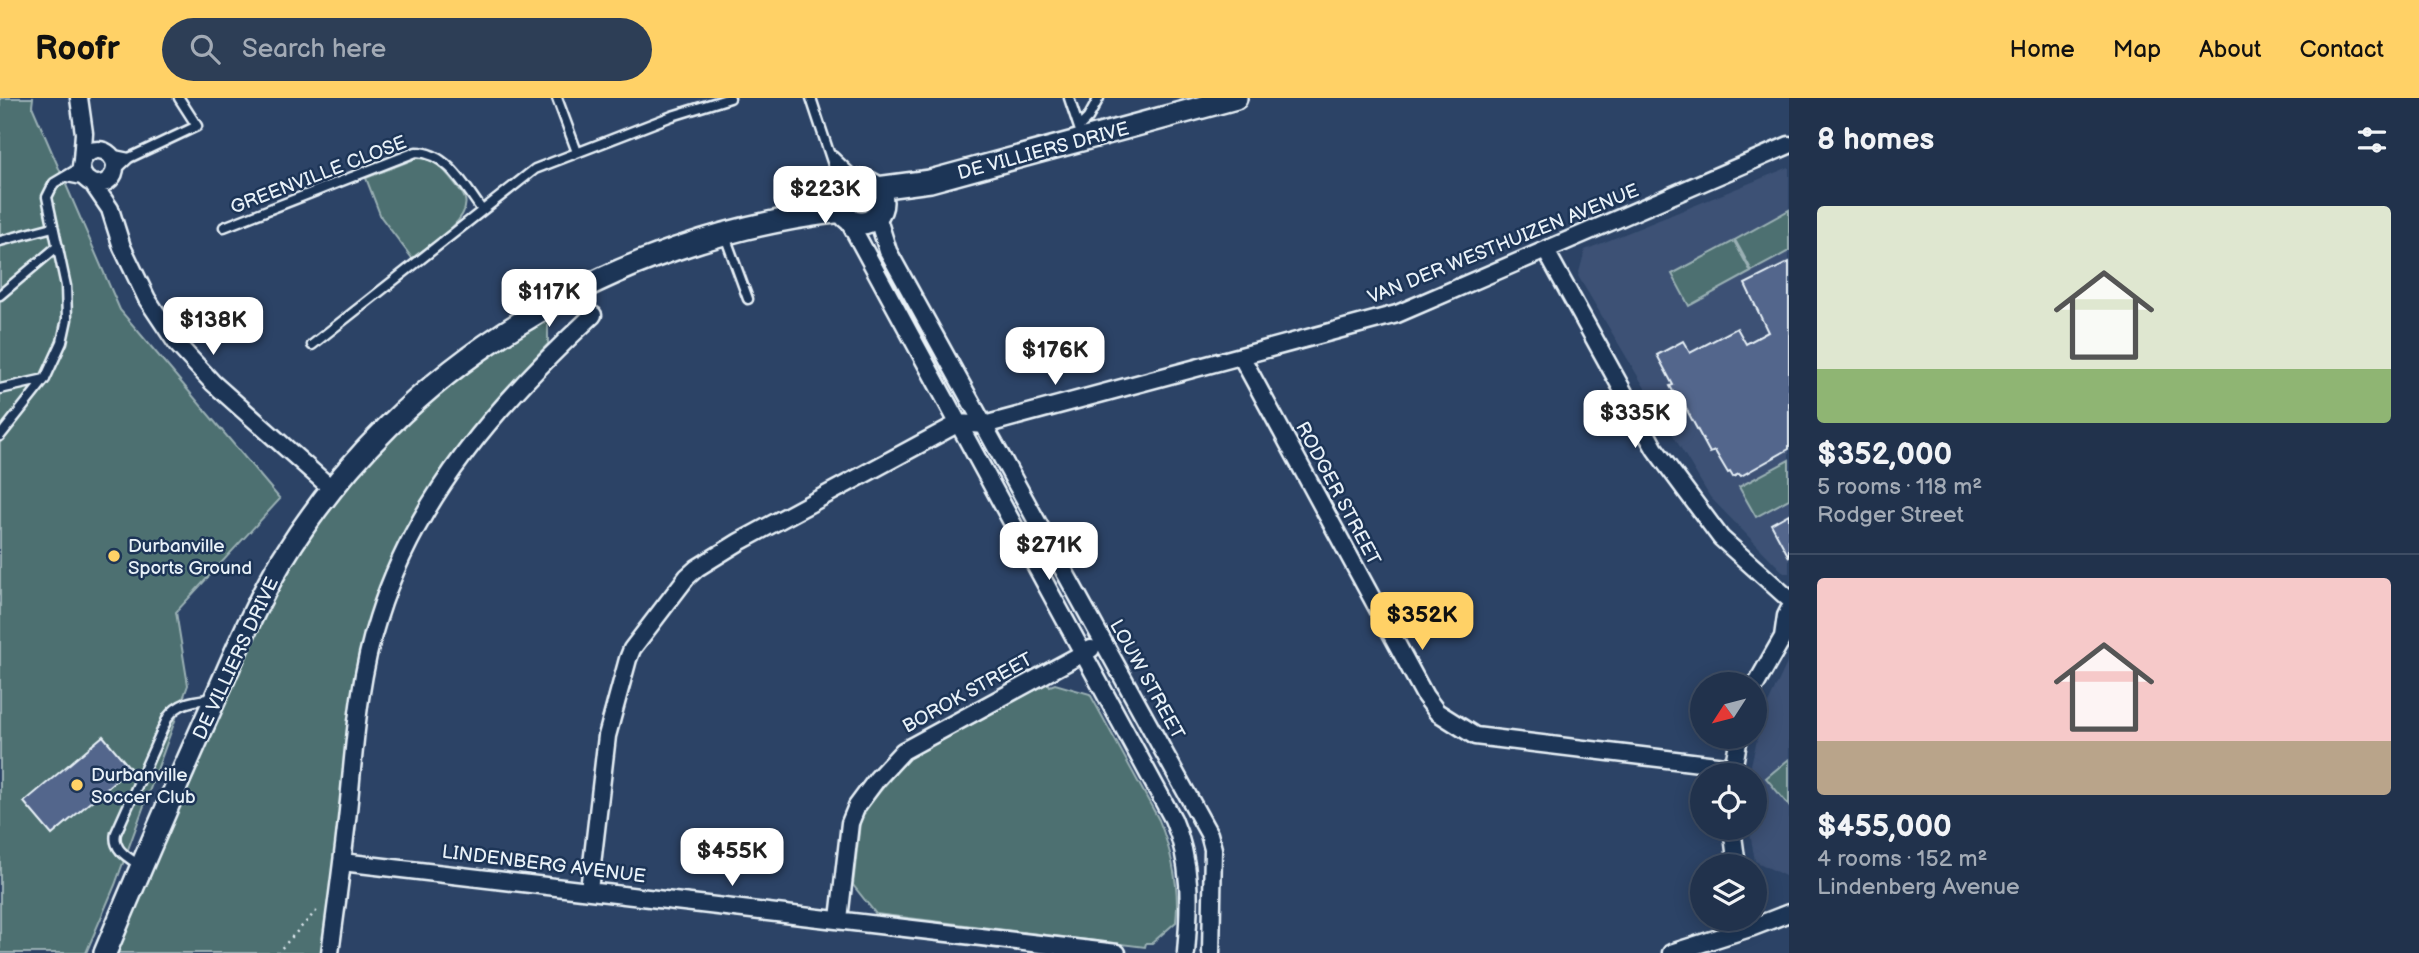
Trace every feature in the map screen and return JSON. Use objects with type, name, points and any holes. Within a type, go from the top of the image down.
[{"type":"street","name":"DE VILLIERS DRIVE","points":[[105,953],[215,698],[266,588],[301,531],[332,489],[407,408],[453,369],[507,330],[570,293],[605,276],[668,252],[930,181],[1081,133],[1236,98]]},
{"type":"street","points":[[78,100],[106,152],[115,162],[110,209]]},
{"type":"street","points":[[78,100],[86,173],[110,209],[134,274],[152,307],[177,344],[212,383],[332,489]]},
{"type":"street","name":"VAN DER WESTHUIZEN AVENUE","points":[[959,424],[984,425],[1397,314],[1789,145]]},
{"type":"street","points":[[86,173],[94,150],[106,152]]},
{"type":"street","points":[[86,173],[100,185],[114,174]]},
{"type":"street","points":[[858,201],[959,424],[1179,833],[1189,880],[1186,953]]},
{"type":"street","name":"LOUW STREET","points":[[858,201],[1211,839],[1211,953]]},
{"type":"street","points":[[1545,251],[1655,449],[1721,538],[1789,599]]},
{"type":"street","points":[[330,953],[360,693],[378,619],[402,557],[434,499],[485,425],[532,372],[593,315]]},
{"type":"street","name":"RODGER STREET","points":[[1241,356],[1430,704],[1437,712],[1475,736],[1690,765]]},
{"type":"street","points":[[589,890],[607,736],[628,659],[632,649],[687,577],[739,542],[959,424]]},
{"type":"street","points":[[1763,672],[1783,637],[1789,610]]},
{"type":"street","name":"BOROK STREET","points":[[839,919],[850,823],[857,806],[903,751],[1103,642]]},
{"type":"street","name":"LINDENBERG AVENUE","points":[[342,862],[1117,953]]},
{"type":"street","points":[[1767,919],[1789,913]]},
{"type":"street","points":[[1671,953],[1709,947],[1738,931]]},
{"type":"lane","points":[[114,174],[129,158],[197,126],[179,98]]},
{"type":"lane","points":[[557,98],[578,152]]},
{"type":"lane","points":[[312,345],[535,169],[672,116],[730,98]]},
{"type":"lane","points":[[811,98],[831,153],[858,201]]},
{"type":"lane","points":[[1069,98],[1081,133]]},
{"type":"lane","points":[[1081,133],[1099,98]]},
{"type":"lane","points":[[106,152],[129,158]]},
{"type":"lane","name":"GREENVILLE CLOSE","points":[[224,227],[416,152],[438,157],[482,210]]},
{"type":"lane","points":[[831,153],[858,201]]},
{"type":"lane","points":[[0,436],[45,379],[62,342],[67,319],[66,286],[47,202],[54,183],[86,173]]},
{"type":"lane","points":[[67,177],[86,173]]},
{"type":"lane","points":[[0,241],[53,227]]},
{"type":"lane","points":[[725,235],[748,299]]},
{"type":"lane","points":[[0,295],[58,246]]},
{"type":"lane","points":[[0,389],[45,379]]},
{"type":"lane","points":[[141,866],[128,858],[114,840],[121,821],[168,717],[175,708],[185,702],[215,698]]},
{"type":"path","points":[[277,953],[317,909],[338,894]]},
{"type":"shaded area","points":[[1789,167],[1789,573],[1784,573],[1710,497],[1578,276],[1585,250]]},
{"type":"shaded area","points":[[1789,659],[1789,878],[1767,867],[1767,854],[1754,854],[1751,840],[1767,840],[1767,763],[1751,763],[1755,749],[1768,749],[1768,703]]},
{"type":"green space","name":"Durbanville Sports Ground","points":[[0,98],[33,98],[32,106],[120,310],[280,499],[176,612],[188,685],[115,885],[86,953],[0,953]]},
{"type":"green space","points":[[417,158],[431,161],[442,169],[462,193],[465,207],[462,216],[447,232],[412,258],[381,217],[366,178]]},
{"type":"green space","points":[[1789,210],[1789,251],[1752,271],[1735,240]]},
{"type":"green space","points":[[1734,241],[1751,272],[1689,306],[1672,274]]},
{"type":"green space","points":[[584,295],[592,306],[584,312],[572,306],[548,320],[548,344],[499,398],[456,454],[417,514],[385,580],[324,953],[116,953],[256,630],[309,535],[374,451],[429,398],[506,339]]},
{"type":"green space","points":[[1789,460],[1789,499],[1756,517],[1739,487]]},
{"type":"green space","points":[[1048,683],[1050,686],[1055,684],[1090,694],[1159,820],[1174,870],[1176,922],[1152,943],[1146,943],[1145,947],[876,914],[853,885],[861,814],[907,759]]},
{"type":"green space","points":[[1789,759],[1789,806],[1767,779]]},
{"type":"building","points":[[1789,262],[1789,449],[1741,476],[1739,474],[1733,477],[1715,451],[1710,453],[1683,403],[1680,404],[1670,386],[1673,385],[1657,355],[1683,341],[1690,353],[1737,328],[1746,344],[1768,332],[1745,284]]},
{"type":"building","points":[[1789,514],[1789,557],[1771,524]]},
{"type":"building","name":"Durbanville Soccer Club","points":[[103,736],[130,768],[52,835],[24,802]]},
{"type":"place","name":"Durbanville Sports Ground","points":[[114,556]]},
{"type":"place","name":"Durbanville Soccer Club","points":[[77,785]]}]
